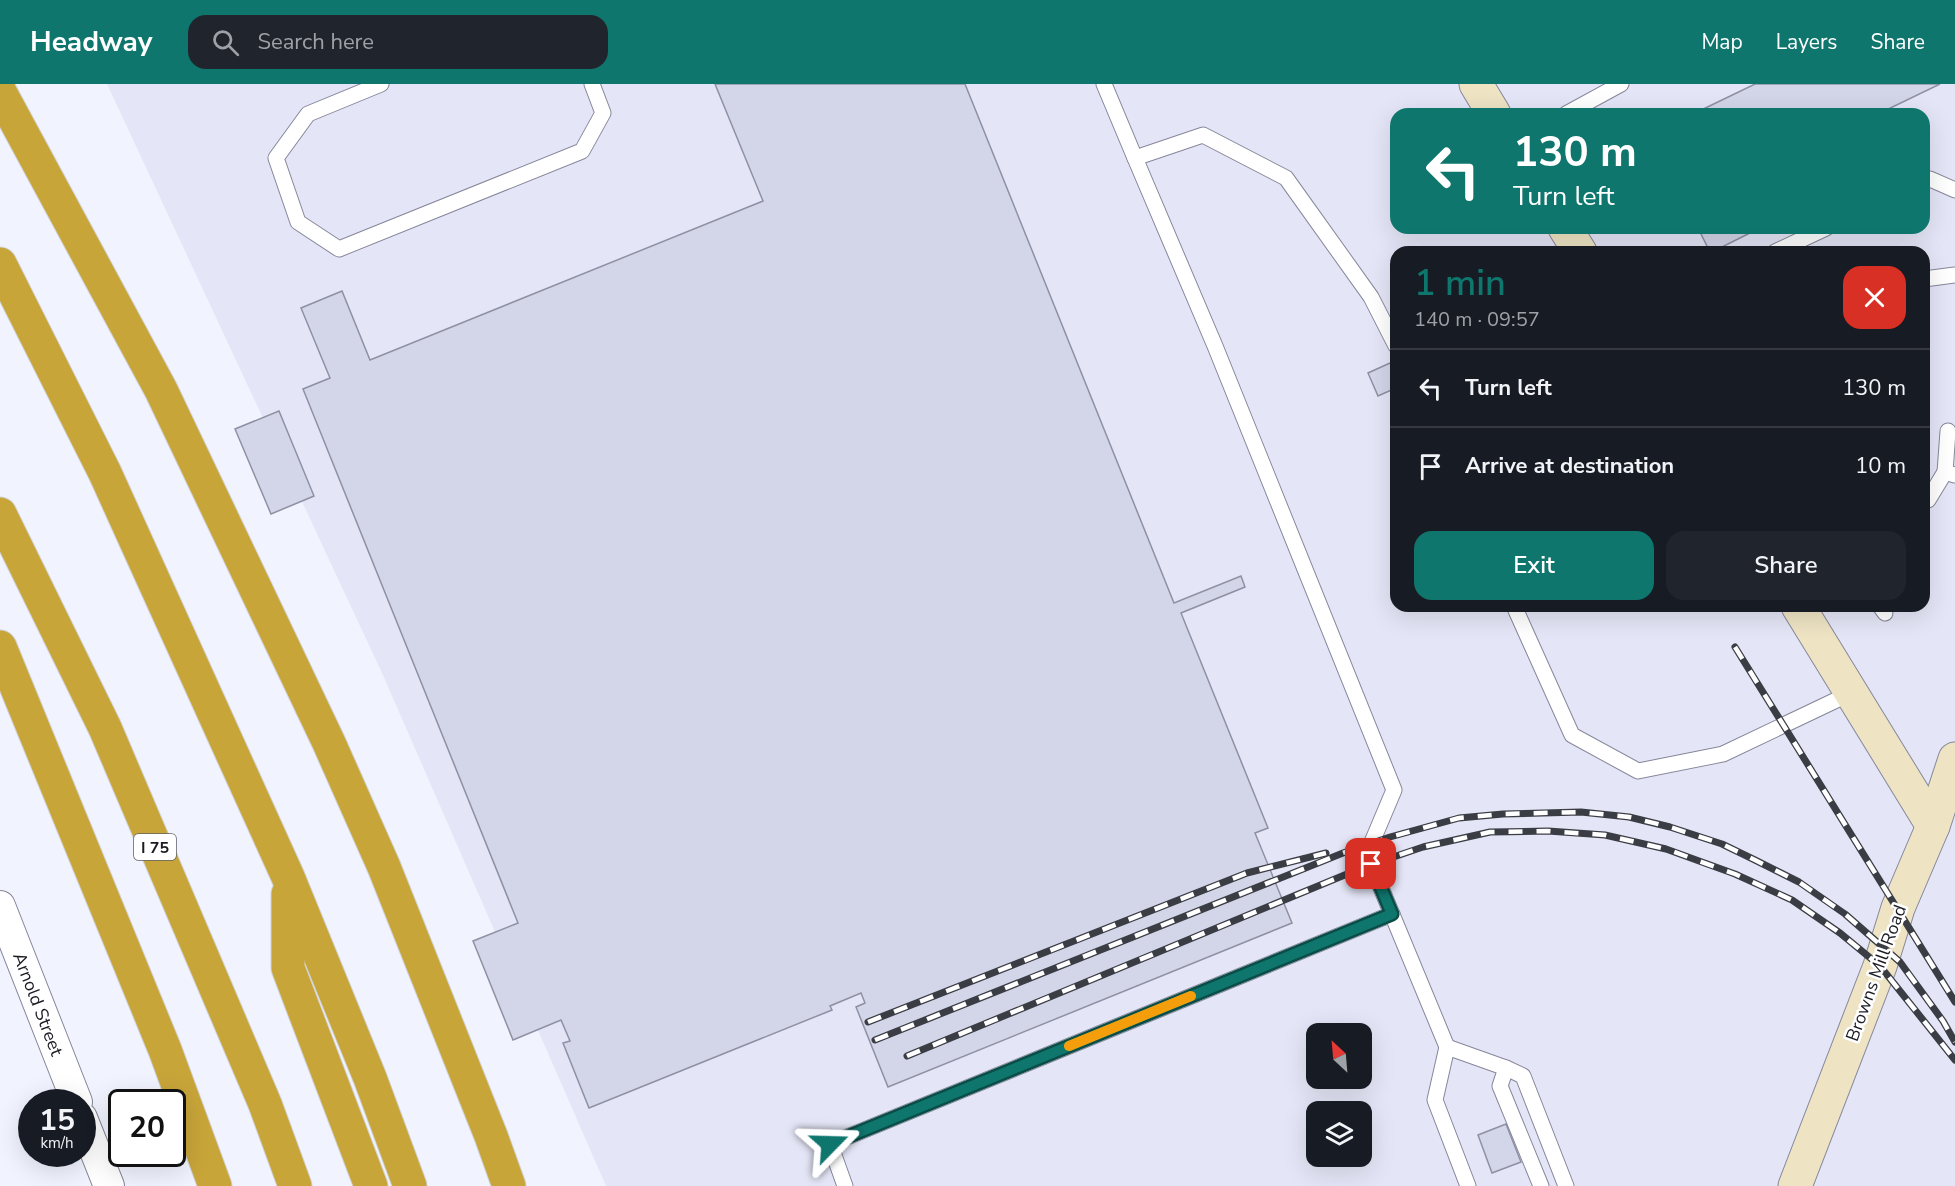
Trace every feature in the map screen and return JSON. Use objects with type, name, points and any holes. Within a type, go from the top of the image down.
[{"type":"highway","points":[[0,92],[160,390],[329,743],[384,867],[509,1186]]},
{"type":"highway","points":[[0,264],[105,472],[288,877],[410,1186]]},
{"type":"highway","name":"I 75","points":[[0,514],[105,728],[265,1104],[295,1186]]},
{"type":"highway","points":[[0,647],[165,1050],[215,1186]]},
{"type":"highway","points":[[288,877],[288,968],[371,1186]]},
{"type":"street","points":[[1476,84],[1490,108]]},
{"type":"street","points":[[1802,612],[1934,826]]},
{"type":"street","name":"Browns Mill Road","points":[[1795,1186],[1880,966],[1898,908],[1934,826],[1955,759]]},
{"type":"street","name":"Arnold Street","points":[[0,906],[72,1089]]},
{"type":"street","points":[[96,1153],[109,1186]]},
{"type":"lane","points":[[381,84],[308,114],[276,158],[298,222],[339,249],[582,151],[603,113],[592,84]]},
{"type":"lane","points":[[1104,84],[1215,346],[1394,790],[1367,854],[1447,1047],[1435,1100],[1468,1186]]},
{"type":"lane","points":[[1577,108],[1621,84]]},
{"type":"lane","points":[[1135,158],[1203,135],[1286,178],[1371,297],[1390,334]]},
{"type":"lane","points":[[1930,179],[1955,190]]},
{"type":"lane","points":[[1788,246],[1813,234]]},
{"type":"lane","points":[[1930,278],[1955,275]]},
{"type":"lane","points":[[1930,498],[1950,474],[1948,431]]},
{"type":"lane","points":[[1517,612],[1572,735],[1638,771],[1724,754],[1851,693]]},
{"type":"lane","points":[[845,1186],[830,1144],[1392,914]]},
{"type":"lane","points":[[1447,1047],[1523,1076],[1566,1186]]},
{"type":"lane","points":[[1506,1068],[1500,1086],[1541,1186]]},
{"type":"shaded area","points":[[107,84],[1955,84],[1955,1186],[606,1186],[382,673]]},
{"type":"building","points":[[715,84],[965,84],[1174,603],[1241,576],[1245,587],[1181,613],[1268,828],[1255,833],[1292,923],[888,1087],[856,1007],[865,1003],[861,993],[830,1006],[832,1010],[589,1108],[563,1043],[570,1041],[561,1020],[513,1040],[473,941],[518,923],[303,389],[330,378],[301,308],[342,291],[370,360],[763,201]]},
{"type":"building","points":[[1755,84],[1940,84],[1890,108],[1705,108]]},
{"type":"building","points":[[1701,234],[1748,234],[1724,246],[1707,246]]},
{"type":"building","points":[[1390,363],[1390,391],[1378,396],[1368,373]]},
{"type":"building","points":[[279,411],[314,496],[271,514],[235,429]]},
{"type":"building","points":[[1506,1124],[1521,1162],[1492,1173],[1478,1135]]},
{"type":"railway","points":[[1735,647],[1955,1002]]},
{"type":"railway","points":[[875,1040],[1343,853],[1390,837],[1459,818],[1503,814],[1581,812],[1629,817],[1670,827],[1722,844],[1799,882],[1845,914],[1900,962],[1943,1021],[1955,1042]]},
{"type":"railway","points":[[907,1056],[1364,867],[1423,847],[1490,832],[1548,831],[1605,835],[1666,849],[1735,874],[1792,900],[1840,933],[1880,966],[1955,1060]]},
{"type":"railway","points":[[868,1022],[1247,873],[1326,853]]},
{"type":"slow traffic","points":[[1069,1046],[1191,996]]},
{"type":"route","points":[[830,1144],[1392,914],[1371,864]]}]
